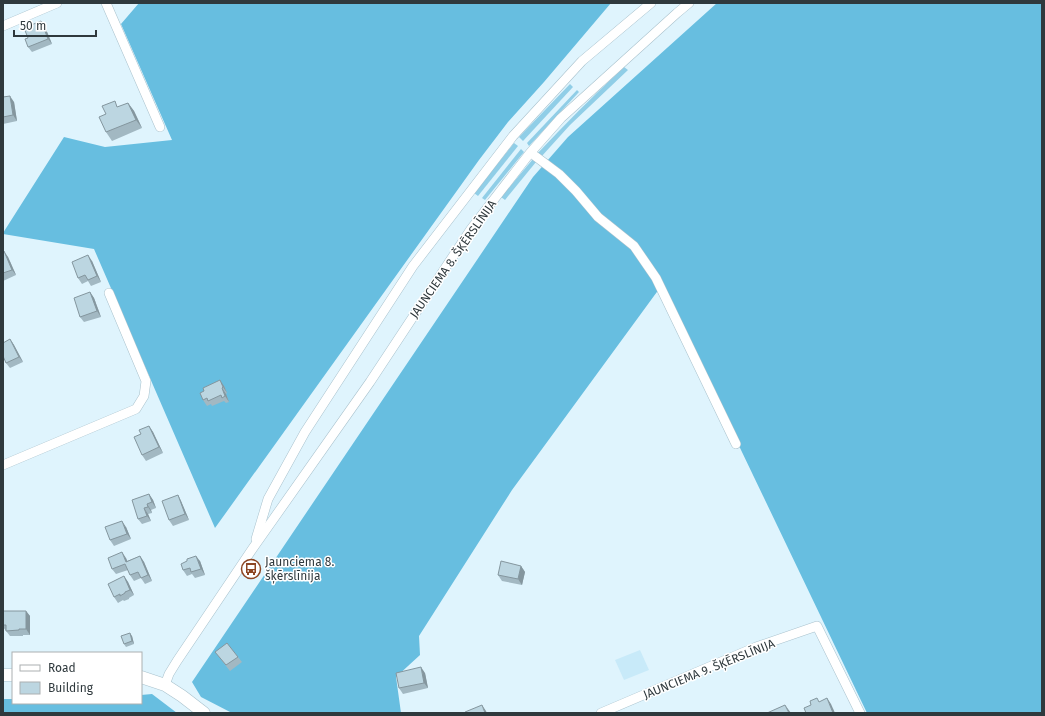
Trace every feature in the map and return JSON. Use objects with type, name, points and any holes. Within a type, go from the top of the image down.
[{"type":"main road","points":[[142,677],[165,685],[204,713]]},
{"type":"street","points":[[3,26],[57,3]]},
{"type":"street","points":[[106,3],[160,127]]},
{"type":"street","name":"JAUNCIEMA 8. ŠĶĒRSLĪNIJA","points":[[253,548],[268,499],[302,438],[413,266],[513,136],[582,61],[651,3]]},
{"type":"street","name":"JAUNCIEMA 8. ŠĶĒRSLĪNIJA","points":[[165,685],[169,674],[253,548],[370,382],[471,229],[530,153],[562,118],[677,13],[690,3]]},
{"type":"street","points":[[535,156],[559,174],[598,217],[634,246],[656,278],[736,444]]},
{"type":"street","points":[[3,465],[136,408],[144,396],[146,381],[109,293]]},
{"type":"street","name":"JAUNCIEMA 9. ŠĶĒRSLĪNIJA","points":[[602,713],[616,710],[756,647],[817,626],[860,713]]},
{"type":"shaded area","points":[[139,3],[611,3],[508,122],[479,160],[215,528],[94,249],[3,234],[64,137],[105,147],[172,140],[121,24]]},
{"type":"shaded area","points":[[717,3],[1042,3],[1042,713],[867,713],[662,285],[512,490],[419,636],[420,655],[396,677],[401,713],[232,713],[201,697],[192,682],[533,177],[568,137]]},
{"type":"shaded area","points":[[624,67],[628,70],[570,125],[541,157],[537,154],[580,110]]},
{"type":"shaded area","points":[[570,84],[573,87],[523,141],[519,137]]},
{"type":"shaded area","points":[[577,90],[579,92],[529,146],[527,143]]},
{"type":"shaded area","points":[[514,143],[518,146],[478,196],[474,193]]},
{"type":"shaded area","points":[[521,149],[524,152],[485,200],[482,198]]},
{"type":"shaded area","points":[[533,159],[536,162],[505,200],[501,197]]},
{"type":"shaded area","points":[[640,650],[649,670],[624,680],[615,660]]},
{"type":"shaded area","points":[[152,694],[177,713],[3,713],[3,699],[12,699],[12,704],[142,704],[142,695]]},
{"type":"building","points":[[41,21],[48,39],[28,47],[25,39],[28,38],[24,28]]},
{"type":"building","points":[[10,96],[13,115],[3,117],[3,97]]},
{"type":"building","points":[[115,101],[117,107],[128,103],[136,120],[106,132],[99,117],[106,114],[102,106]]},
{"type":"building","points":[[4,251],[12,270],[3,273],[3,252]]},
{"type":"building","points":[[88,255],[97,276],[88,280],[85,275],[78,278],[72,262]]},
{"type":"building","points":[[90,292],[97,311],[80,317],[74,298]]},
{"type":"building","points":[[10,339],[19,357],[6,363],[3,356],[3,343]]},
{"type":"building","points":[[220,380],[225,396],[222,398],[221,395],[208,401],[207,398],[203,400],[200,393],[204,391],[203,388]]},
{"type":"building","points":[[149,426],[159,447],[142,455],[134,437],[141,434],[139,430]]},
{"type":"building","points":[[149,494],[152,502],[147,504],[148,507],[144,508],[147,516],[138,519],[132,500]]},
{"type":"building","points":[[178,495],[185,514],[169,520],[162,501]]},
{"type":"building","points":[[122,521],[127,534],[110,540],[105,527]]},
{"type":"building","points":[[122,552],[126,562],[140,556],[148,575],[141,578],[138,572],[130,575],[125,564],[112,569],[108,558]]},
{"type":"building","points":[[196,556],[201,569],[191,572],[190,568],[183,570],[181,564],[187,561],[187,559]]},
{"type":"building","points":[[501,561],[521,566],[518,579],[498,575]]},
{"type":"building","points":[[124,576],[130,590],[120,596],[120,594],[114,597],[108,584]]},
{"type":"building","points":[[3,611],[26,611],[26,629],[6,631],[6,625],[3,625]]},
{"type":"building","points":[[130,633],[132,641],[124,644],[121,636]]},
{"type":"building","points":[[227,643],[238,657],[226,665],[215,652]]},
{"type":"building","points":[[421,667],[424,683],[399,688],[396,673]]},
{"type":"building","points":[[817,698],[819,702],[827,698],[833,713],[806,713],[804,708],[811,705],[810,701]]},
{"type":"building","points":[[482,705],[485,713],[465,713],[465,712]]},
{"type":"building","points":[[785,705],[789,713],[767,713]]},
{"type":"place","name":"Jaunciema 8. šķērslīnija","points":[[251,569]]}]
